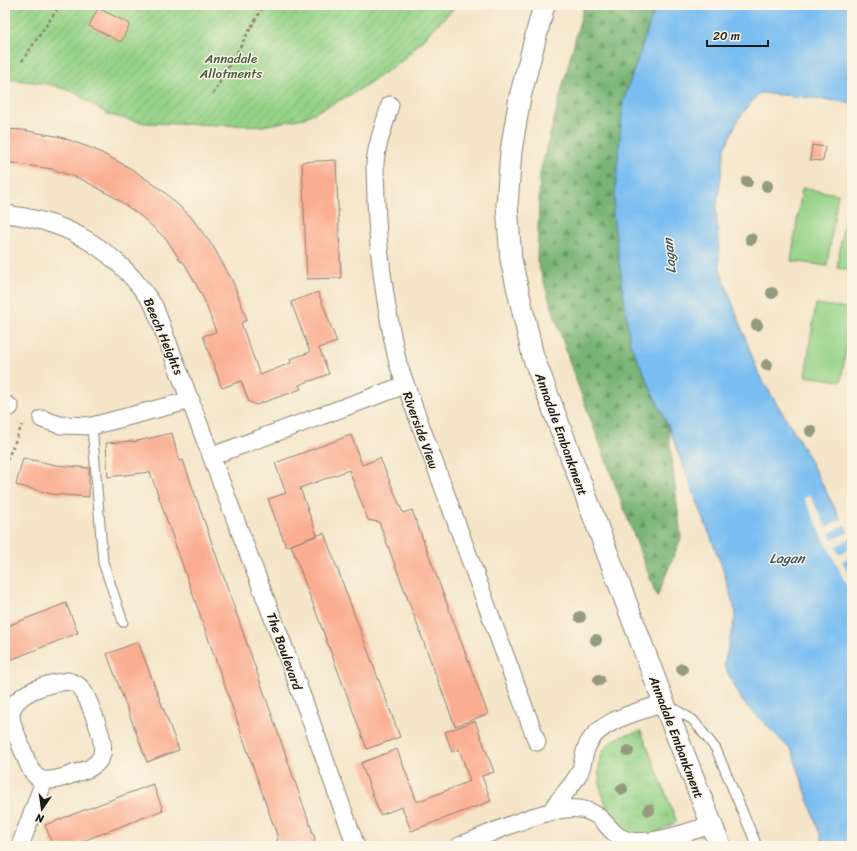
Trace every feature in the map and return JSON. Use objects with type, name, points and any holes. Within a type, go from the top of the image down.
[{"type":"street","name":"Annadale Embankment","points":[[544,5],[520,97],[511,151],[507,205],[511,260],[533,356],[664,703],[720,846]]},
{"type":"street","name":"Riverside View","points":[[390,105],[377,149],[375,164],[378,228],[387,314],[405,385],[537,742]]},
{"type":"street","name":"Beech Heights","points":[[5,214],[40,219],[61,226],[81,236],[117,262],[146,293],[154,306],[212,456]]},
{"type":"street","points":[[212,456],[405,385]]},
{"type":"street","points":[[42,419],[60,424],[92,426],[191,400]]},
{"type":"street","name":"The Boulevard","points":[[212,456],[290,663],[356,846]]},
{"type":"street","points":[[68,681],[75,683],[81,688],[86,696],[102,742],[103,750],[100,758],[90,768],[55,782],[44,781],[34,774],[29,768],[12,723],[11,714],[19,700],[26,694],[58,682],[68,681]]},
{"type":"street","points":[[552,810],[559,798],[580,773],[586,746],[597,731],[611,722],[664,703]]},
{"type":"street","points":[[20,846],[44,781]]},
{"type":"street","points":[[459,846],[552,810],[579,809],[591,812],[601,817],[618,836],[629,842],[640,845],[711,825]]},
{"type":"lane","points":[[92,426],[103,562],[123,622]]},
{"type":"lane","points":[[664,703],[693,720],[716,749],[757,846]]},
{"type":"path","points":[[22,61],[60,5]]},
{"type":"path","points":[[213,94],[264,5]]},
{"type":"path","points":[[5,465],[22,425]]},
{"type":"green space","name":"Annadale Allotments","points":[[5,5],[457,5],[402,61],[354,93],[304,118],[263,126],[144,123],[109,115],[73,92],[49,84],[5,79]]},
{"type":"green space","points":[[584,5],[656,5],[623,102],[630,343],[668,426],[681,538],[657,597],[572,369],[537,261],[540,173]]},
{"type":"green space","points":[[802,188],[838,194],[827,266],[791,261]]},
{"type":"green space","points":[[848,196],[852,197],[852,270],[837,268]]},
{"type":"green space","points":[[816,304],[852,309],[841,381],[805,376]]},
{"type":"green space","points":[[641,731],[677,822],[644,837],[635,835],[625,830],[615,820],[602,794],[599,779],[599,765],[603,753],[610,743],[621,737]]},
{"type":"water","name":"Lagan","points":[[656,5],[852,5],[852,103],[759,93],[738,119],[725,148],[716,210],[720,270],[759,375],[798,438],[852,541],[852,846],[824,846],[792,751],[743,702],[724,665],[736,613],[723,569],[668,426],[630,343],[613,216],[623,102]]},
{"type":"pier","points":[[810,495],[826,527],[842,519],[845,525],[829,533],[832,540],[849,532],[852,537],[835,547],[839,554],[852,548],[852,556],[842,561],[852,580],[852,596],[804,498]]},
{"type":"building","points":[[98,8],[130,24],[121,42],[89,26]]},
{"type":"building","points":[[5,129],[23,130],[61,137],[96,150],[132,169],[163,191],[191,217],[214,248],[233,282],[247,320],[241,323],[260,375],[291,363],[290,359],[310,352],[291,302],[318,292],[337,342],[319,348],[329,374],[299,385],[301,389],[256,405],[249,402],[241,381],[222,388],[203,336],[216,332],[203,297],[186,266],[182,261],[181,262],[167,240],[142,217],[114,197],[83,180],[52,169],[5,162]]},
{"type":"building","points":[[812,145],[825,147],[823,161],[810,160]]},
{"type":"building","points":[[336,160],[341,278],[307,279],[302,162]]},
{"type":"building","points":[[172,433],[179,461],[183,460],[315,839],[312,846],[275,846],[278,838],[150,472],[108,477],[106,443],[133,442]]},
{"type":"building","points":[[351,435],[362,465],[380,458],[403,513],[412,510],[488,714],[455,726],[379,522],[368,520],[349,470],[300,488],[317,535],[286,547],[268,499],[286,493],[275,463]]},
{"type":"building","points":[[23,458],[56,465],[89,468],[89,497],[52,494],[16,485]]},
{"type":"building","points":[[324,533],[400,737],[367,749],[291,545]]},
{"type":"building","points":[[66,603],[78,633],[5,662],[5,627]]},
{"type":"building","points":[[138,642],[179,750],[147,762],[107,654]]},
{"type":"building","points":[[475,721],[494,772],[482,776],[491,801],[411,831],[402,807],[380,815],[361,763],[397,749],[417,802],[470,781],[459,749],[452,752],[445,732]]},
{"type":"building","points":[[153,784],[163,810],[70,846],[53,846],[45,825]]}]
